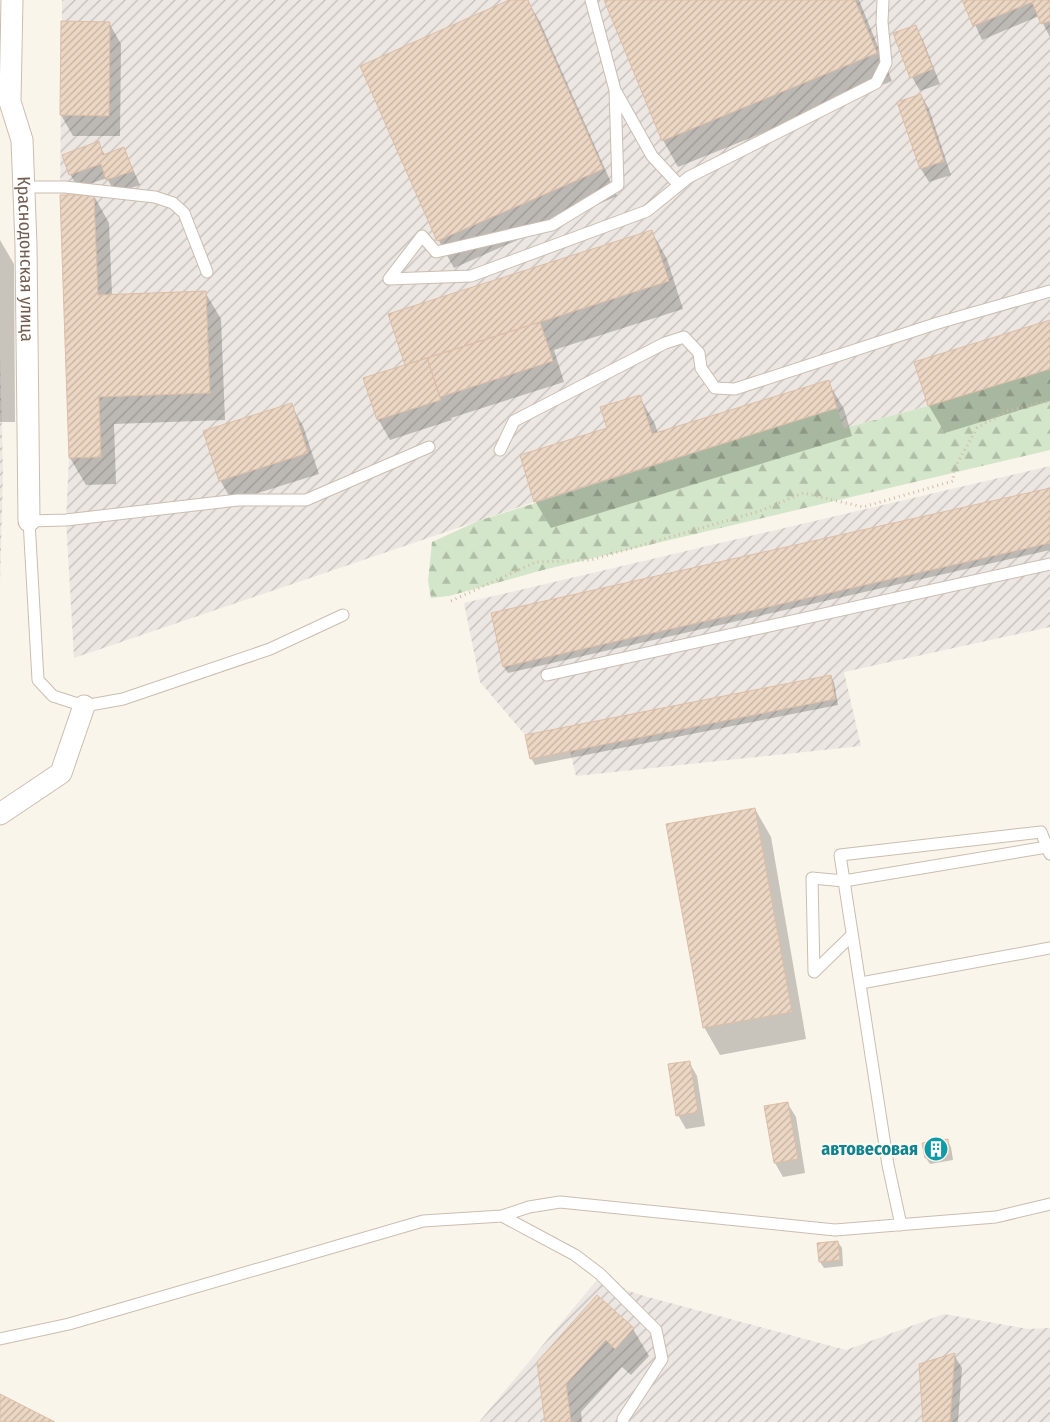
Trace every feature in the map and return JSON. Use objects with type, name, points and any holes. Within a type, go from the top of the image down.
[{"type":"street","name":"Краснодонская улица","points":[[12,0],[4,70],[10,102],[22,140],[29,521]]},
{"type":"street","points":[[0,814],[61,773],[84,706]]},
{"type":"lane","points":[[591,0],[615,90],[618,185],[552,225],[511,236],[436,252],[422,236],[389,279],[471,276],[647,211],[689,177],[876,83],[886,63],[882,22],[883,0]]},
{"type":"lane","points":[[615,90],[652,156],[679,185]]},
{"type":"lane","points":[[24,187],[65,187],[155,197],[169,202],[184,213],[207,272]]},
{"type":"lane","points":[[500,450],[514,420],[666,343],[684,337],[699,353],[701,368],[715,388],[736,389],[938,323],[1050,290]]},
{"type":"lane","points":[[344,615],[270,648],[123,700],[84,706],[53,696],[38,680],[29,521],[66,520],[238,500],[306,500],[429,447]]},
{"type":"lane","points":[[547,675],[1050,564]]},
{"type":"lane","points":[[852,935],[814,972],[812,878],[844,882],[1048,851],[1041,832],[840,855],[844,882],[852,935],[861,982],[888,1166],[901,1224]]},
{"type":"lane","points":[[861,982],[1050,948]]},
{"type":"lane","points":[[0,1339],[69,1324],[423,1220],[502,1216],[529,1207],[560,1202],[835,1230],[996,1217],[1050,1204]]},
{"type":"lane","points":[[502,1216],[575,1255],[600,1274],[656,1330],[662,1359],[623,1419],[623,1422]]},
{"type":"path","points":[[451,601],[536,562],[592,560],[760,511],[804,493],[863,507],[953,481],[954,469],[977,428],[1007,411],[1050,401]]},
{"type":"shaded area","points":[[62,0],[1050,0],[1050,369],[928,406],[843,428],[837,408],[534,502],[74,658],[66,520],[69,458],[60,195]]},
{"type":"shaded area","points":[[0,353],[3,473],[0,585]]},
{"type":"shaded area","points":[[1050,466],[1050,627],[844,672],[861,746],[576,776],[570,751],[530,759],[525,735],[480,682],[464,603]]},
{"type":"shaded area","points":[[605,1270],[626,1290],[644,1296],[846,1350],[944,1314],[1028,1329],[1050,1328],[1050,1422],[479,1422]]},
{"type":"green space","points":[[1050,369],[1050,450],[543,570],[449,596],[431,598],[428,581],[432,542],[478,521],[837,408],[844,428],[928,406]]},
{"type":"building","points":[[509,0],[528,0],[603,169],[437,241],[360,66]]},
{"type":"building","points":[[604,0],[855,0],[877,53],[662,141]]},
{"type":"building","points":[[962,0],[1050,0],[1050,21],[1041,24],[1032,2],[973,26]]},
{"type":"building","points":[[61,21],[110,22],[109,116],[60,115]]},
{"type":"building","points":[[916,25],[933,69],[910,78],[893,33]]},
{"type":"building","points":[[921,94],[944,161],[920,169],[897,102]]},
{"type":"building","points":[[99,141],[103,155],[124,147],[133,171],[106,180],[101,164],[69,175],[62,155]]},
{"type":"building","points":[[60,195],[94,195],[98,295],[206,291],[210,393],[99,397],[101,457],[69,458]]},
{"type":"building","points":[[652,230],[669,281],[405,365],[388,314]]},
{"type":"building","points":[[1050,320],[1050,369],[928,406],[914,362]]},
{"type":"building","points":[[540,322],[553,361],[440,397],[427,358]]},
{"type":"building","points":[[427,358],[441,400],[377,420],[363,378]]},
{"type":"building","points":[[829,380],[837,408],[534,502],[520,455],[607,428],[600,407],[640,395],[652,434]]},
{"type":"building","points":[[292,403],[308,453],[219,481],[203,431]]},
{"type":"building","points":[[1050,488],[1050,543],[503,667],[491,613]]},
{"type":"building","points":[[831,675],[835,699],[530,759],[525,735]]},
{"type":"building","points":[[755,808],[792,1012],[703,1028],[666,824]]},
{"type":"building","points":[[690,1061],[698,1112],[676,1116],[668,1064]]},
{"type":"building","points":[[788,1102],[798,1159],[774,1163],[764,1106]]},
{"type":"building","name":"автовесовая","points":[[948,1139],[950,1154],[925,1158],[922,1143]]},
{"type":"building","points":[[838,1241],[840,1260],[819,1262],[817,1243]]},
{"type":"building","points":[[597,1295],[634,1328],[615,1349],[606,1340],[566,1384],[571,1422],[545,1422],[537,1362]]},
{"type":"building","points":[[955,1353],[950,1422],[923,1422],[919,1364]]},
{"type":"building","points":[[0,1394],[55,1422],[0,1422]]},
{"type":"place","name":"автовесовая","points":[[936,1149]]}]
